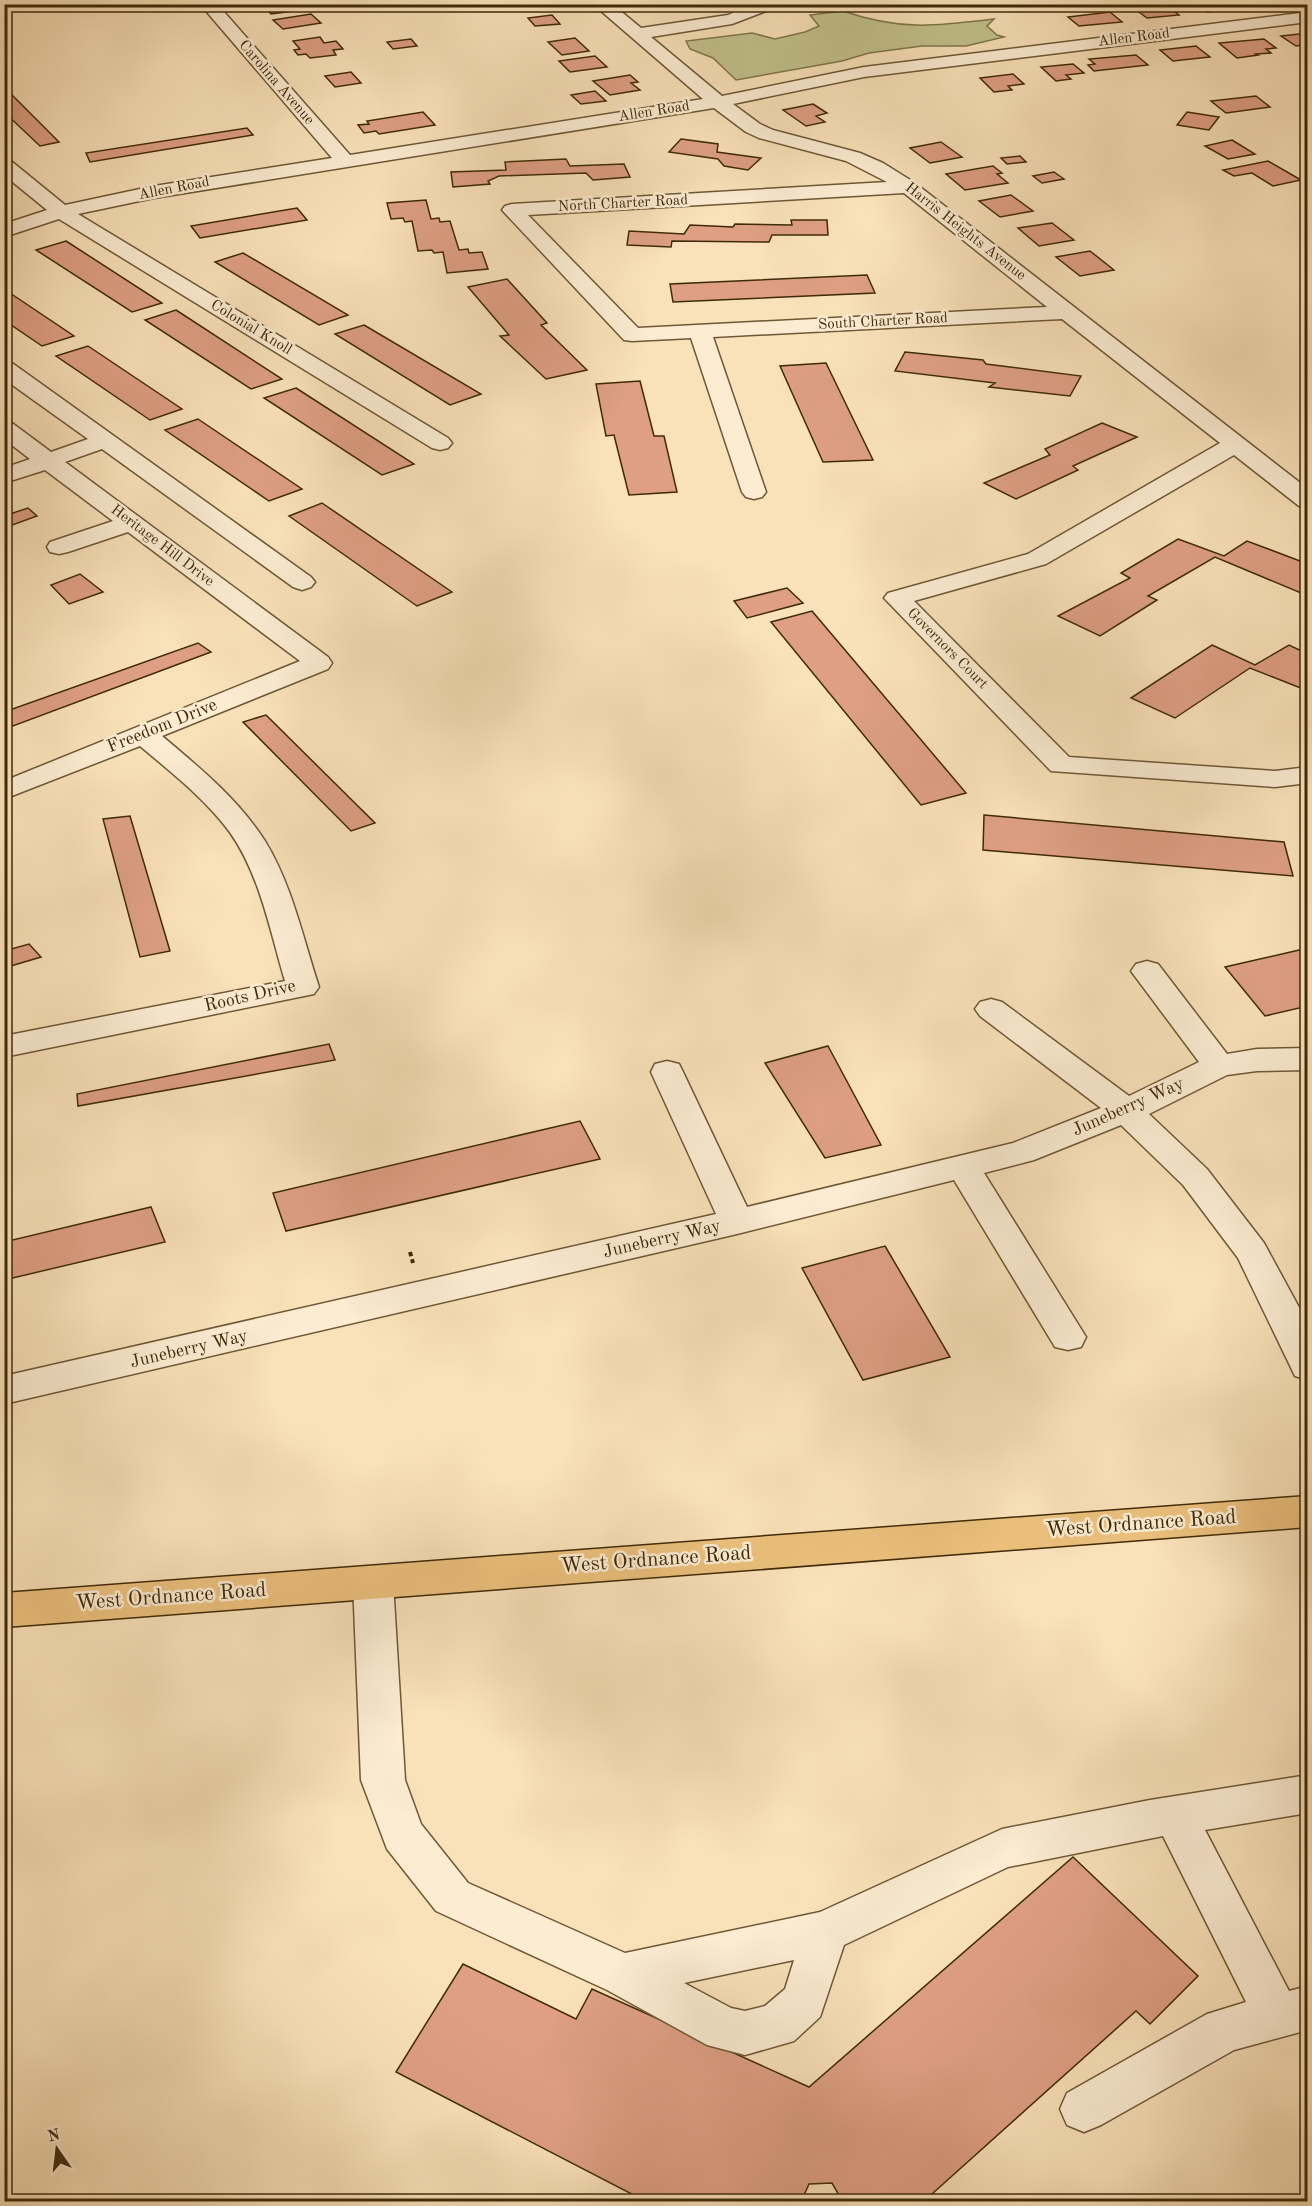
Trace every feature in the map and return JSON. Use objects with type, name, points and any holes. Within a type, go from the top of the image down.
[{"type":"main road","name":"West Ordnance Road","points":[[4,1610],[1308,1511]]},
{"type":"street","name":"Carolina Avenue","points":[[208,4],[345,161]]},
{"type":"street","name":"Harris Heights Avenue","points":[[601,4],[718,102],[753,128],[766,134],[853,156],[908,187],[1308,501]]},
{"type":"street","points":[[638,33],[732,19],[768,4]]},
{"type":"street","name":"Allen Road","points":[[4,231],[62,212],[211,182],[718,102],[864,72],[1308,16]]},
{"type":"street","name":"Colonial Knoll","points":[[4,165],[62,212],[440,443]]},
{"type":"street","points":[[211,182],[229,200]]},
{"type":"street","name":"North Charter Road","points":[[632,335],[512,210],[908,187]]},
{"type":"street","name":"South Charter Road","points":[[632,335],[1066,312]]},
{"type":"street","points":[[700,332],[754,492]]},
{"type":"street","points":[[4,368],[302,582]]},
{"type":"street","name":"Heritage Hill Drive","points":[[4,428],[319,663]]},
{"type":"street","points":[[4,476],[107,440]]},
{"type":"street","name":"Governors Court","points":[[1236,444],[1037,559],[897,598],[1061,765],[1275,779],[1308,775]]},
{"type":"street","points":[[59,547],[132,523]]},
{"type":"street","name":"Freedom Drive","points":[[4,790],[319,663]]},
{"type":"street","name":"Roots Drive","points":[[4,1047],[303,987],[263,866],[241,826],[212,794],[142,734]]},
{"type":"street","points":[[1147,971],[1220,1066]]},
{"type":"street","points":[[991,1009],[1126,1111],[1195,1177],[1252,1251],[1298,1341],[1308,1366]]},
{"type":"street","name":"Juneberry Way","points":[[4,1390],[737,1222],[963,1167],[1022,1152],[1126,1111],[1220,1066],[1257,1060],[1308,1059]]},
{"type":"street","points":[[667,1072],[737,1222]]},
{"type":"street","points":[[963,1167],[1068,1337]]},
{"type":"street","points":[[373,1582],[383,1780],[402,1835],[452,1897],[623,1975],[724,2029],[745,2033],[777,2025],[804,2002],[825,1932]]},
{"type":"street","points":[[623,1975],[825,1932],[1002,1849],[1175,1815],[1308,1794]]},
{"type":"street","points":[[1084,2109],[1224,2030],[1292,2012],[1175,1815]]},
{"type":"shaded area","points":[[843,11],[883,22],[918,25],[954,24],[994,19],[987,26],[997,35],[1004,37],[966,46],[922,46],[869,53],[842,61],[736,80],[713,58],[690,49],[686,41],[752,33],[775,39],[819,26],[810,15]]},
{"type":"building","points":[[315,4],[318,8],[271,14],[263,5]]},
{"type":"building","points":[[657,4],[697,4],[663,9]]},
{"type":"building","points":[[1197,4],[1233,4],[1239,9],[1207,12]]},
{"type":"building","points":[[1166,5],[1179,15],[1147,18],[1135,9]]},
{"type":"building","points":[[1110,12],[1122,22],[1079,26],[1068,17]]},
{"type":"building","points":[[311,14],[321,23],[283,29],[273,20]]},
{"type":"building","points":[[552,15],[560,24],[535,26],[528,18]]},
{"type":"building","points":[[1308,33],[1308,44],[1296,46],[1281,36]]},
{"type":"building","points":[[320,37],[324,43],[336,41],[343,49],[333,50],[336,55],[310,58],[306,54],[298,55],[294,50],[300,49],[293,41]]},
{"type":"building","points":[[575,38],[589,51],[562,55],[548,42]]},
{"type":"building","points":[[411,39],[417,46],[393,49],[387,42]]},
{"type":"building","points":[[1264,39],[1276,48],[1266,49],[1271,53],[1237,58],[1219,43]]},
{"type":"building","points":[[1196,46],[1210,57],[1173,61],[1160,50]]},
{"type":"building","points":[[1136,55],[1148,65],[1094,71],[1088,65],[1095,64],[1089,59]]},
{"type":"building","points":[[595,56],[607,67],[570,72],[559,61]]},
{"type":"building","points":[[1073,64],[1084,73],[1066,75],[1071,79],[1056,81],[1041,67]]},
{"type":"building","points":[[351,72],[361,83],[335,87],[325,76]]},
{"type":"building","points":[[1013,74],[1024,84],[1008,86],[1012,90],[994,92],[980,78]]},
{"type":"building","points":[[630,75],[638,82],[631,83],[640,90],[610,95],[593,81]]},
{"type":"building","points":[[4,88],[59,142],[40,146],[4,112]]},
{"type":"building","points":[[595,91],[606,101],[581,104],[571,95]]},
{"type":"building","points":[[1256,96],[1270,107],[1226,113],[1211,101]]},
{"type":"building","points":[[813,104],[827,113],[816,116],[825,122],[806,126],[783,110]]},
{"type":"building","points":[[423,112],[435,125],[379,134],[376,131],[364,133],[358,125],[369,124],[367,121]]},
{"type":"building","points":[[1187,112],[1219,117],[1209,130],[1177,125]]},
{"type":"building","points":[[247,128],[253,135],[90,162],[86,153]]},
{"type":"building","points":[[681,139],[718,144],[717,152],[761,158],[748,170],[724,166],[718,159],[669,152]]},
{"type":"building","points":[[1232,140],[1255,154],[1228,159],[1205,146]]},
{"type":"building","points":[[941,142],[962,157],[930,163],[910,148]]},
{"type":"building","points":[[1020,156],[1026,162],[1007,164],[1001,158]]},
{"type":"building","points":[[566,159],[570,166],[624,164],[630,177],[593,180],[586,173],[499,176],[488,181],[490,184],[453,187],[451,172],[506,170],[505,162]]},
{"type":"building","points":[[1268,161],[1301,180],[1273,186],[1252,173],[1234,176],[1223,170]]},
{"type":"building","points":[[993,166],[1002,173],[997,174],[1008,183],[965,190],[946,174]]},
{"type":"building","points":[[1054,172],[1064,179],[1042,183],[1033,176]]},
{"type":"building","points":[[1011,195],[1033,211],[1000,217],[979,201]]},
{"type":"building","points":[[426,200],[431,219],[439,218],[440,222],[450,221],[459,250],[468,249],[469,253],[482,252],[488,269],[447,273],[443,252],[418,251],[412,221],[405,222],[403,218],[391,219],[387,203]]},
{"type":"building","points":[[297,208],[307,220],[200,238],[191,226]]},
{"type":"building","points":[[791,220],[827,220],[828,235],[772,235],[769,242],[672,241],[671,247],[627,245],[629,231],[684,234],[690,225],[733,227],[735,224],[792,225]]},
{"type":"building","points":[[1052,223],[1074,240],[1039,246],[1018,228]]},
{"type":"building","points":[[66,241],[162,303],[132,312],[36,250]]},
{"type":"building","points":[[1090,251],[1114,270],[1080,276],[1056,257]]},
{"type":"building","points":[[243,253],[348,315],[319,325],[215,262]]},
{"type":"building","points":[[867,275],[875,293],[673,302],[670,284]]},
{"type":"building","points":[[507,279],[547,323],[541,325],[587,370],[546,379],[500,336],[509,335],[468,287]]},
{"type":"building","points":[[4,289],[74,336],[42,346],[4,320]]},
{"type":"building","points":[[176,310],[282,379],[251,389],[145,320]]},
{"type":"building","points":[[364,325],[481,394],[450,405],[335,334]]},
{"type":"building","points":[[88,346],[182,409],[150,420],[56,356]]},
{"type":"building","points":[[905,352],[983,360],[986,364],[1081,376],[1070,396],[989,387],[995,383],[895,371]]},
{"type":"building","points":[[826,363],[873,460],[823,462],[780,366]]},
{"type":"building","points":[[640,381],[654,436],[664,436],[677,492],[629,495],[614,435],[606,436],[596,384]]},
{"type":"building","points":[[296,388],[414,464],[382,475],[264,398]]},
{"type":"building","points":[[198,419],[302,489],[269,501],[165,430]]},
{"type":"building","points":[[1102,423],[1137,437],[1073,466],[1078,470],[1016,499],[984,483],[1050,455],[1045,449]]},
{"type":"building","points":[[322,503],[452,592],[417,606],[289,516]]},
{"type":"building","points":[[28,508],[37,516],[4,528],[4,516]]},
{"type":"building","points":[[1178,539],[1224,556],[1247,541],[1308,564],[1308,589],[1301,593],[1215,557],[1148,596],[1157,600],[1100,636],[1058,616],[1130,578],[1121,573]]},
{"type":"building","points":[[80,574],[103,592],[69,604],[51,585]]},
{"type":"building","points":[[787,588],[803,603],[747,618],[734,601]]},
{"type":"building","points":[[812,611],[966,793],[921,805],[771,622]]},
{"type":"building","points":[[198,643],[211,652],[13,726],[4,717],[4,712]]},
{"type":"building","points":[[1212,645],[1255,665],[1289,645],[1308,654],[1308,691],[1250,668],[1175,718],[1131,698]]},
{"type":"building","points":[[266,715],[375,823],[351,831],[243,722]]},
{"type":"building","points":[[984,815],[1284,842],[1293,876],[983,850]]},
{"type":"building","points":[[130,816],[170,951],[140,957],[103,819]]},
{"type":"building","points":[[29,944],[41,957],[4,968],[4,951]]},
{"type":"building","points":[[1308,948],[1308,1006],[1265,1016],[1225,967]]},
{"type":"building","points":[[329,1044],[335,1060],[78,1106],[77,1094]]},
{"type":"building","points":[[828,1046],[881,1145],[825,1158],[765,1063]]},
{"type":"building","points":[[580,1121],[600,1159],[286,1231],[273,1193]]},
{"type":"building","points":[[151,1207],[165,1242],[4,1280],[4,1242]]},
{"type":"building","points":[[885,1246],[950,1357],[863,1380],[802,1268]]},
{"type":"building","points":[[1073,1857],[1198,1976],[1150,2024],[1136,2011],[923,2202],[843,2202],[832,2183],[809,2184],[801,2202],[647,2202],[396,2072],[463,1964],[576,2019],[592,1989],[809,2087]]}]
